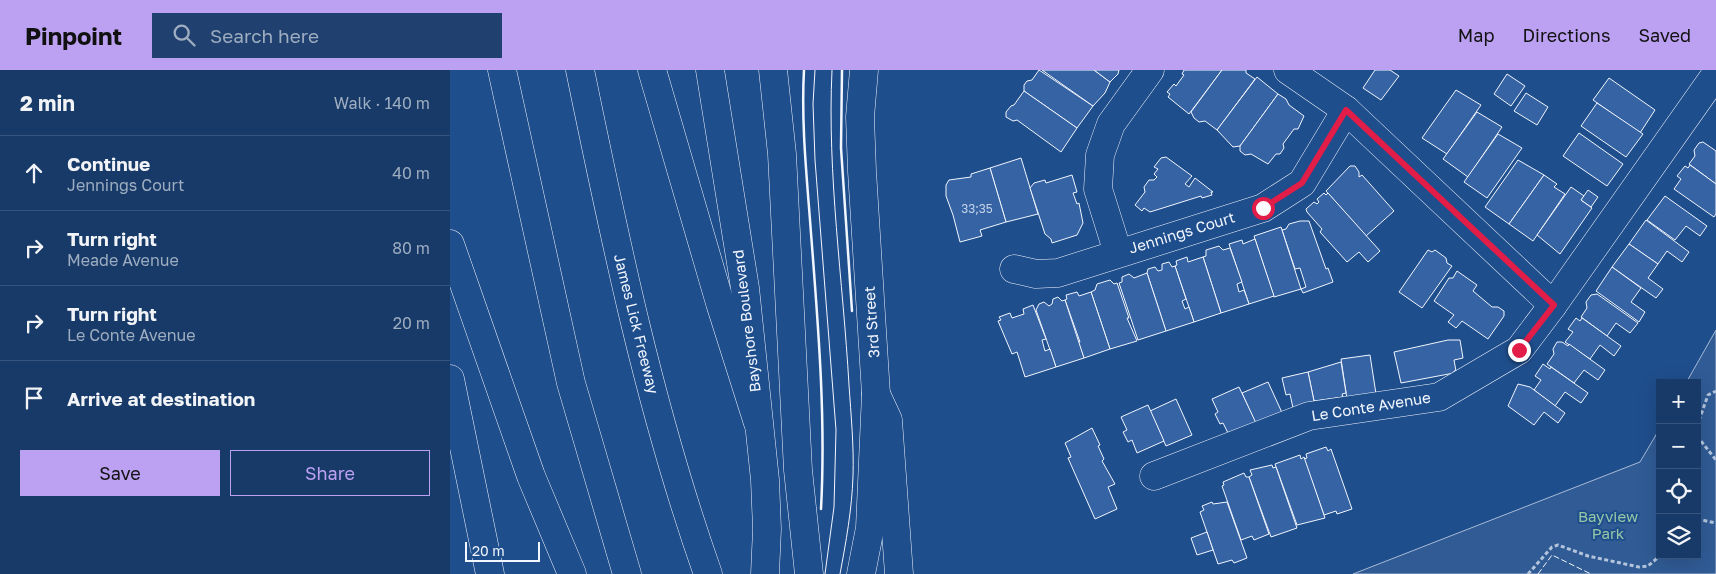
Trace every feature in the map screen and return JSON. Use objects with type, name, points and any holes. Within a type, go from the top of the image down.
[{"type":"main road","points":[[502,70],[571,383],[627,574]]},
{"type":"main road","name":"James Lick Freeway","points":[[580,70],[645,367],[675,472],[708,574]]},
{"type":"main road","points":[[652,70],[720,303],[758,423]]},
{"type":"main road","name":"Bayshore Boulevard","points":[[710,70],[745,288],[765,480],[767,529],[765,574]]},
{"type":"main road","points":[[773,70],[782,164],[798,470],[809,574]]},
{"type":"main road","name":"3rd Street","points":[[861,574],[870,528],[876,394],[862,171],[860,116],[864,70]]},
{"type":"main road","name":"Jennings Court","points":[[1118,253],[1098,189],[1100,155],[1111,124],[1150,70]]},
{"type":"main road","points":[[1288,70],[1346,110],[1554,305]]},
{"type":"main road","name":"Le Conte Avenue","points":[[1154,476],[1310,416],[1439,396],[1519,350],[1554,305],[1716,74]]},
{"type":"main road","name":"Jennings Court","points":[[1014,269],[1036,274],[1058,273],[1263,208],[1302,183],[1346,110]]},
{"type":"main road","points":[[450,244],[528,467],[572,574]]},
{"type":"main road","points":[[450,379],[490,574]]},
{"type":"main road","points":[[876,394],[888,420],[899,574]]},
{"type":"path","points":[[1700,424],[1708,395],[1716,391]]},
{"type":"path","points":[[1701,440],[1716,460]]},
{"type":"path","points":[[1701,520],[1716,523]]},
{"type":"path","points":[[1528,574],[1552,547],[1558,545],[1588,556],[1639,567],[1648,566],[1656,559]]},
{"type":"shaded area","name":"Bayview Park","points":[[1716,330],[1716,574],[1353,574],[1640,462],[1656,435],[1656,559],[1701,559],[1701,379],[1688,379]]},
{"type":"building","points":[[1039,70],[1093,106],[1077,128],[1024,91],[1024,85],[1027,81],[1032,80]]},
{"type":"building","points":[[1042,70],[1094,70],[1110,82],[1105,93],[1093,106]]},
{"type":"building","points":[[1094,70],[1119,70],[1118,74],[1110,82]]},
{"type":"building","points":[[1184,70],[1222,70],[1189,114],[1168,97],[1170,94],[1167,92],[1174,84],[1176,86],[1184,75],[1182,74]]},
{"type":"building","points":[[1222,70],[1246,70],[1246,73],[1255,79],[1217,130],[1205,121],[1199,122],[1191,112]]},
{"type":"building","points":[[1375,70],[1390,70],[1399,76],[1381,100],[1363,88]]},
{"type":"building","points":[[1507,74],[1525,86],[1511,106],[1494,94]]},
{"type":"building","points":[[1257,77],[1278,94],[1240,146],[1233,147],[1217,130]]},
{"type":"building","points":[[1609,78],[1655,110],[1640,133],[1593,100]]},
{"type":"building","points":[[1456,90],[1481,105],[1447,154],[1422,138]]},
{"type":"building","points":[[1024,91],[1077,128],[1061,152],[1017,120],[1013,121],[1006,117],[1006,112],[1014,105]]},
{"type":"building","points":[[1526,93],[1548,107],[1537,125],[1514,111]]},
{"type":"building","points":[[1278,94],[1304,116],[1298,129],[1294,129],[1283,144],[1284,148],[1280,154],[1276,154],[1268,164],[1251,154],[1245,155],[1240,151],[1240,146]]},
{"type":"building","points":[[1597,103],[1643,134],[1626,157],[1581,126]]},
{"type":"building","points":[[1477,112],[1502,127],[1468,177],[1443,159]]},
{"type":"building","points":[[1579,133],[1623,164],[1607,186],[1563,156]]},
{"type":"building","points":[[1498,134],[1522,148],[1487,198],[1464,182]]},
{"type":"building","points":[[1703,142],[1716,151],[1716,184],[1689,164],[1695,156],[1694,150],[1699,143]]},
{"type":"building","points":[[1166,157],[1192,176],[1185,184],[1189,187],[1195,178],[1213,192],[1211,192],[1212,195],[1202,198],[1201,196],[1150,212],[1144,208],[1142,211],[1135,205],[1145,192],[1144,187],[1149,180],[1154,180],[1157,177],[1154,174],[1158,169],[1154,167],[1161,158]]},
{"type":"building","points":[[1021,158],[1038,214],[1006,222],[990,168]]},
{"type":"building","points":[[1518,160],[1544,175],[1509,224],[1485,207]]},
{"type":"building","points":[[1690,165],[1716,184],[1716,214],[1714,217],[1674,189],[1681,179],[1677,176],[1685,166],[1688,168]]},
{"type":"building","points":[[1350,166],[1355,166],[1359,172],[1359,177],[1362,175],[1394,211],[1366,236],[1326,191]]},
{"type":"building","points":[[990,168],[1006,222],[980,230],[982,236],[960,242],[946,196],[946,185],[949,180],[971,177],[971,174]]},
{"type":"building","points":[[1072,175],[1077,192],[1073,193],[1077,204],[1079,203],[1083,223],[1077,235],[1052,243],[1051,239],[1045,234],[1030,188],[1034,183],[1045,180],[1046,183]]},
{"type":"building","points":[[1544,175],[1557,184],[1554,187],[1565,194],[1533,241],[1509,224]]},
{"type":"building","points":[[1571,187],[1584,196],[1581,200],[1592,208],[1560,254],[1537,235]]},
{"type":"building","points":[[1588,190],[1598,197],[1591,207],[1581,200]]},
{"type":"building","points":[[1324,193],[1326,195],[1328,193],[1380,251],[1368,262],[1359,252],[1347,262],[1320,232],[1322,229],[1307,212],[1306,209],[1314,202],[1317,204],[1319,202],[1317,199]]},
{"type":"building","points":[[1665,196],[1707,226],[1700,236],[1686,226],[1675,240],[1647,220]]},
{"type":"building","points":[[1646,220],[1689,252],[1682,262],[1667,251],[1658,264],[1629,244]]},
{"type":"building","points":[[1309,221],[1326,269],[1328,268],[1333,282],[1303,293],[1301,289],[1306,287],[1300,268],[1295,269],[1282,230],[1286,229],[1289,224]]},
{"type":"building","points":[[1281,227],[1301,289],[1274,297],[1254,236]]},
{"type":"building","points":[[1255,239],[1274,296],[1249,304],[1229,244],[1242,240],[1243,244]]},
{"type":"building","points":[[1629,244],[1658,264],[1648,278],[1663,289],[1656,298],[1612,267]]},
{"type":"building","points":[[1219,246],[1223,250],[1230,248],[1242,282],[1237,284],[1239,292],[1244,290],[1249,304],[1221,313],[1203,257],[1206,256],[1206,250]]},
{"type":"building","points":[[1428,250],[1432,252],[1435,250],[1446,258],[1447,263],[1452,266],[1422,308],[1399,292]]},
{"type":"building","points":[[1187,257],[1188,262],[1203,257],[1221,313],[1194,322],[1175,266],[1177,265],[1176,261]]},
{"type":"building","points":[[1169,262],[1172,267],[1175,266],[1186,299],[1182,301],[1185,309],[1189,307],[1194,322],[1166,331],[1147,273],[1148,269],[1155,267],[1158,271],[1162,270],[1162,264]]},
{"type":"building","points":[[1612,267],[1641,288],[1631,302],[1645,312],[1639,322],[1596,291]]},
{"type":"building","points":[[1457,271],[1477,285],[1473,291],[1492,307],[1498,307],[1504,311],[1504,316],[1488,339],[1462,321],[1456,328],[1448,322],[1454,315],[1434,301],[1449,278],[1453,278]]},
{"type":"building","points":[[1147,273],[1166,331],[1138,340],[1119,283],[1122,282],[1122,277],[1129,274],[1134,278]]},
{"type":"building","points":[[1110,280],[1114,284],[1117,283],[1129,318],[1127,318],[1137,341],[1110,349],[1091,292],[1095,290],[1097,284]]},
{"type":"building","points":[[1077,292],[1079,296],[1091,292],[1110,349],[1084,358],[1065,300],[1067,299],[1066,295]]},
{"type":"building","points":[[1597,294],[1638,323],[1630,333],[1616,323],[1607,336],[1581,317],[1587,308],[1586,302],[1591,295]]},
{"type":"building","points":[[1058,297],[1062,301],[1065,300],[1084,358],[1056,367],[1036,310],[1039,304],[1044,302],[1049,306],[1052,304],[1053,299]]},
{"type":"building","points":[[1033,305],[1046,339],[1042,340],[1045,351],[1050,349],[1056,367],[1025,377],[1017,352],[1012,354],[998,321],[1001,320],[999,317],[1010,313],[1012,318],[1024,314],[1023,309]]},
{"type":"building","points":[[1576,318],[1580,321],[1582,318],[1621,346],[1614,356],[1600,345],[1590,359],[1565,342],[1573,332],[1568,329]]},
{"type":"building","points":[[1448,340],[1460,340],[1463,358],[1454,360],[1456,371],[1454,373],[1401,383],[1394,352]]},
{"type":"building","points":[[1557,342],[1562,342],[1568,346],[1569,344],[1605,370],[1598,380],[1584,370],[1574,383],[1547,364],[1554,354],[1553,349]]},
{"type":"building","points":[[1370,355],[1376,394],[1347,399],[1341,359]]},
{"type":"building","points":[[1341,362],[1346,393],[1342,394],[1343,397],[1314,401],[1308,372]]},
{"type":"building","points":[[1543,364],[1550,369],[1551,367],[1588,393],[1581,403],[1565,392],[1555,406],[1534,390],[1541,380],[1535,376]]},
{"type":"building","points":[[1308,372],[1314,401],[1293,408],[1290,394],[1286,395],[1282,378]]},
{"type":"building","points":[[1268,382],[1284,417],[1258,429],[1242,393]]},
{"type":"building","points":[[1518,384],[1530,387],[1565,413],[1558,423],[1544,412],[1534,425],[1508,406]]},
{"type":"building","points":[[1239,387],[1256,423],[1229,435],[1223,423],[1220,424],[1215,414],[1218,412],[1212,399]]},
{"type":"building","points":[[1176,399],[1192,435],[1166,446],[1150,411]]},
{"type":"building","points":[[1148,405],[1164,441],[1137,453],[1132,440],[1128,442],[1123,432],[1127,430],[1121,417]]},
{"type":"building","points":[[1092,428],[1100,445],[1098,446],[1104,459],[1102,461],[1115,484],[1108,487],[1117,509],[1095,519],[1068,458],[1071,457],[1065,443]]},
{"type":"building","points":[[1326,447],[1328,451],[1331,449],[1352,509],[1337,514],[1336,511],[1324,515],[1304,459],[1307,458],[1306,454]]},
{"type":"building","points":[[1300,455],[1301,459],[1304,457],[1325,518],[1297,525],[1275,464]]},
{"type":"building","points":[[1272,465],[1273,468],[1276,467],[1297,528],[1271,537],[1249,477],[1252,475],[1250,470]]},
{"type":"building","points":[[1244,473],[1246,477],[1249,477],[1269,534],[1254,540],[1252,536],[1241,540],[1222,486],[1224,485],[1223,482]]},
{"type":"building","points":[[1212,502],[1213,504],[1227,502],[1247,558],[1234,563],[1232,560],[1218,564],[1200,512],[1204,510],[1202,506]]},
{"type":"building","points":[[1207,532],[1213,550],[1197,555],[1191,538]]},
{"type":"tram line","points":[[815,70],[813,104],[815,160],[836,430],[834,507],[825,574]]},
{"type":"tram line","points":[[832,70],[832,149],[836,228],[853,453],[851,501],[840,574]]},
{"type":"fence","points":[[1538,574],[1552,555],[1591,574]]},
{"type":"wall","points":[[804,70],[805,152],[819,336],[822,405],[821,509]]},
{"type":"wall","points":[[842,70],[841,148],[852,311]]},
{"type":"route","points":[[1263,208],[1302,183],[1346,110],[1554,305],[1519,350]]}]
